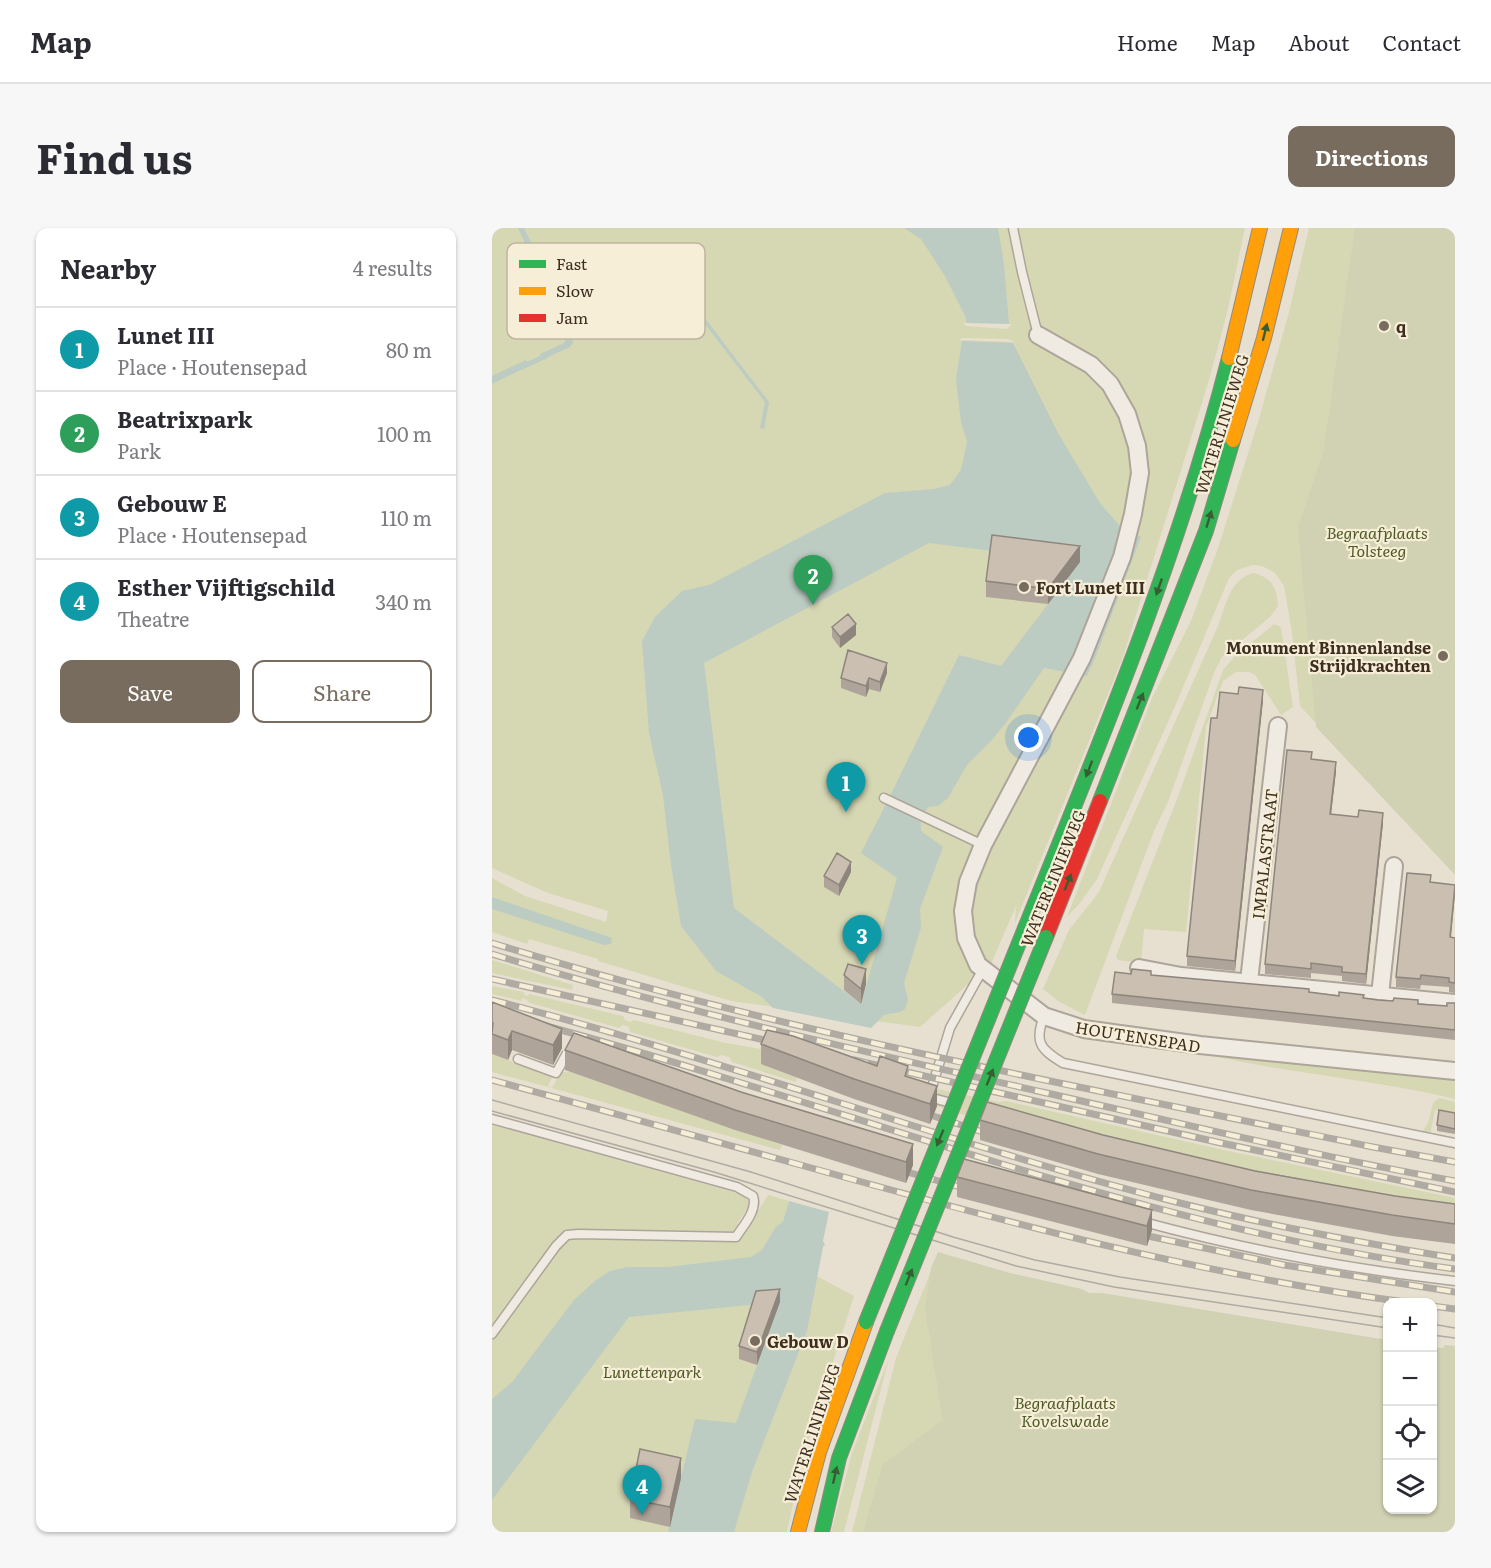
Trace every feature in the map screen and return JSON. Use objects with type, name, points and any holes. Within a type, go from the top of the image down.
[{"type":"main road","name":"WATERLINIEWEG","points":[[798,1532],[819,1452],[866,1322],[1145,627],[1213,419],[1260,228]]},
{"type":"main road","name":"WATERLINIEWEG","points":[[822,1532],[838,1458],[1206,531],[1264,338],[1291,228]]},
{"type":"street","name":"HOUTENSEPAD","points":[[1038,335],[1091,365],[1110,384],[1122,403],[1137,446],[1140,473],[1133,514],[1118,567],[1082,658],[983,845],[968,882],[963,911],[966,938],[978,965],[1044,1016],[1074,1027],[1157,1040],[1455,1071]]},
{"type":"street","name":"IMPALASTRAAT","points":[[1250,981],[1278,726]]},
{"type":"street","points":[[1380,995],[1394,866]]},
{"type":"street","points":[[1139,968],[1181,975],[1455,1003]]},
{"type":"lane","points":[[1013,228],[1038,335]]},
{"type":"lane","points":[[884,798],[983,845]]},
{"type":"lane","points":[[983,969],[950,1028],[929,1097],[984,1111]]},
{"type":"lane","points":[[1044,1016],[1038,1029],[1038,1038],[1042,1047],[1063,1063],[1455,1143]]},
{"type":"lane","points":[[518,1059],[556,1073],[570,1049]]},
{"type":"lane","points":[[492,1119],[737,1187],[753,1196],[755,1202],[752,1212],[736,1237],[567,1235],[556,1246],[492,1334]]},
{"type":"lane","points":[[922,1160],[966,1172]]},
{"type":"lane","points":[[1130,1218],[1205,1238],[1284,1254],[1455,1281]]},
{"type":"green space","points":[[498,228],[1245,228],[1227,313],[1209,380],[1123,657],[1015,923],[1016,906],[991,964],[920,1027],[731,1001],[529,939],[527,944],[492,932],[492,878],[525,896],[606,922],[608,911],[548,893],[492,868],[492,235]]},
{"type":"green space","name":"Begraafplaats Tolsteeg","points":[[1309,228],[1375,228],[1455,872],[1300,706],[1284,586],[1274,572],[1262,566],[1253,565],[1237,570],[1229,578],[1173,711],[1097,879],[1067,917],[1152,698],[1191,621],[1218,548],[1258,422],[1289,312]]},
{"type":"green space","name":"Begraafplaats Tolsteeg","points":[[1355,228],[1455,228],[1455,875],[1316,727],[1298,528],[1324,450]]},
{"type":"green space","points":[[1253,573],[1269,580],[1275,589],[1278,606],[1270,617],[1222,657],[1214,673],[1168,802],[1154,831],[1085,1015],[1058,1001],[1043,989],[1069,930],[1099,892],[1218,626],[1233,587],[1245,576]]},
{"type":"green space","points":[[1274,624],[1281,627],[1293,707],[1281,715],[1255,675],[1249,672],[1236,672],[1223,681],[1206,727],[1186,932],[1144,929],[1141,963],[1118,960],[1116,956],[1180,791],[1223,670],[1234,657]]},
{"type":"green space","points":[[492,960],[573,985],[572,990],[492,973]]},
{"type":"green space","points":[[492,986],[623,1016],[630,1022],[634,1020],[726,1043],[767,1050],[761,1064],[797,1078],[796,1082],[732,1062],[729,1057],[722,1055],[717,1057],[630,1032],[629,1027],[623,1025],[619,1028],[527,1002],[528,1000],[522,998],[521,1001],[492,994]]},
{"type":"green space","points":[[1203,1051],[1328,1067],[1455,1078],[1455,1099],[1393,1086],[1268,1067],[1206,1054]]},
{"type":"green space","points":[[492,1054],[551,1077],[548,1086],[552,1088],[561,1072],[570,1072],[782,1145],[780,1150],[492,1072]]},
{"type":"green space","points":[[918,1085],[999,1102],[1006,1101],[1219,1149],[1455,1198],[1455,1225],[1002,1127],[905,1096]]},
{"type":"green space","points":[[1439,1098],[1455,1102],[1455,1113],[1435,1110],[1430,1135],[1422,1132],[1428,1123],[1433,1103]]},
{"type":"green space","name":"Lunettenpark","points":[[492,1125],[744,1195],[749,1202],[737,1224],[746,1230],[768,1195],[789,1201],[783,1221],[775,1229],[764,1248],[854,1296],[803,1456],[787,1532],[492,1532]]},
{"type":"green space","name":"Begraafplaats Kovelswade","points":[[938,1252],[1010,1273],[1082,1289],[1089,1293],[1102,1293],[1383,1339],[1383,1514],[1437,1514],[1437,1347],[1455,1346],[1455,1532],[863,1532],[883,1464],[943,1420],[925,1308],[931,1268]]},
{"type":"green space","points":[[931,1271],[939,1274],[962,1532],[852,1532],[896,1358]]},
{"type":"green space","points":[[889,1358],[844,1532],[831,1532],[852,1453]]},
{"type":"shaded area","points":[[518,228],[524,228],[532,243],[525,243]]},
{"type":"shaded area","points":[[904,228],[998,228],[1004,264],[1009,324],[1007,326],[967,323],[945,276],[921,239]]},
{"type":"shaded area","points":[[705,318],[769,402],[764,429],[760,428],[765,402],[705,324]]},
{"type":"shaded area","points":[[566,339],[572,339],[570,347],[541,360],[540,354],[564,343]]},
{"type":"shaded area","points":[[962,341],[1013,343],[1058,433],[1100,503],[1119,525],[1141,537],[1087,676],[1044,668],[1005,724],[967,765],[948,798],[938,806],[928,807],[924,813],[890,796],[959,655],[1001,666],[1080,562],[929,543],[704,663],[734,908],[861,1004],[897,878],[861,853],[886,804],[921,822],[921,831],[943,847],[920,909],[921,928],[904,983],[908,1000],[905,1009],[884,1015],[871,1028],[773,1008],[762,997],[716,971],[681,926],[663,795],[649,733],[642,641],[655,617],[682,591],[709,585],[885,493],[934,489],[950,485],[961,470],[967,442],[961,422],[956,379]]},
{"type":"shaded area","points":[[526,360],[529,366],[492,384],[492,376]]},
{"type":"shaded area","points":[[492,897],[612,938],[611,944],[604,945],[492,909]]},
{"type":"shaded area","points":[[789,1201],[829,1212],[823,1241],[825,1245],[807,1331],[752,1472],[734,1532],[668,1532],[695,1419],[736,1423],[780,1302],[629,1317],[492,1500],[492,1399],[512,1382],[574,1300],[610,1271],[627,1267],[668,1267],[751,1257],[762,1250],[775,1228],[783,1221]]},
{"type":"pier","points":[[963,323],[1012,324],[1007,329],[966,326]]},
{"type":"pier","points":[[962,338],[1007,339],[1016,342],[959,340]]},
{"type":"building","name":"Fort Lunet III","points":[[992,535],[1080,546],[1048,589],[986,581]]},
{"type":"building","points":[[848,614],[856,624],[840,637],[832,627]]},
{"type":"building","points":[[848,650],[887,663],[880,682],[869,678],[866,686],[841,678]]},
{"type":"building","points":[[1239,687],[1263,690],[1235,961],[1187,956],[1211,718],[1217,718],[1220,692],[1238,694]]},
{"type":"building","points":[[1287,750],[1312,752],[1311,759],[1336,762],[1330,814],[1358,817],[1359,810],[1383,813],[1366,974],[1342,972],[1342,967],[1311,963],[1311,969],[1265,964]]},
{"type":"building","points":[[837,853],[851,862],[839,885],[824,876]]},
{"type":"building","points":[[1407,873],[1431,875],[1430,882],[1455,885],[1450,937],[1455,938],[1455,983],[1449,982],[1449,978],[1421,975],[1420,979],[1396,977]]},
{"type":"building","points":[[848,964],[866,969],[861,989],[844,975]]},
{"type":"building","points":[[1132,969],[1151,971],[1151,975],[1309,989],[1309,992],[1339,996],[1339,992],[1364,995],[1363,998],[1378,1000],[1393,1001],[1394,998],[1418,1000],[1418,1004],[1447,1006],[1447,1003],[1455,1003],[1455,1030],[1112,994],[1115,972],[1131,974]]},
{"type":"building","points":[[492,1002],[562,1029],[553,1045],[512,1031],[508,1040],[492,1034]]},
{"type":"building","points":[[767,1030],[793,1036],[877,1066],[880,1056],[908,1066],[905,1076],[937,1086],[930,1104],[854,1079],[761,1044]]},
{"type":"building","points":[[574,1033],[741,1092],[913,1144],[906,1162],[735,1110],[565,1050]]},
{"type":"building","points":[[987,1102],[1103,1135],[1255,1171],[1395,1196],[1455,1204],[1455,1224],[1251,1190],[1098,1154],[980,1120]]},
{"type":"building","points":[[1439,1110],[1455,1113],[1455,1129],[1437,1125]]},
{"type":"building","points":[[964,1159],[1152,1210],[1147,1226],[957,1177]]},
{"type":"building","name":"Gebouw D","points":[[780,1289],[757,1352],[739,1346],[756,1291]]},
{"type":"building","points":[[640,1449],[681,1458],[670,1507],[630,1499]]},
{"type":"waterway","points":[[522,367],[546,356]]},
{"type":"tram line","points":[[492,1100],[751,1172],[953,1237],[1035,1260],[1120,1277],[1383,1317]]},
{"type":"tram line","points":[[492,1111],[714,1172],[1016,1266],[1114,1287],[1383,1327]]},
{"type":"tram line","points":[[1437,1325],[1455,1328]]},
{"type":"tram line","points":[[1437,1336],[1455,1338]]},
{"type":"railway","points":[[492,943],[600,975],[820,1031],[1041,1079],[1455,1162]]},
{"type":"railway","points":[[492,954],[628,993],[834,1044],[1248,1139],[1455,1181]]},
{"type":"railway","points":[[492,979],[778,1043]]},
{"type":"railway","points":[[492,1000],[665,1048],[1093,1180],[1180,1203],[1317,1234],[1455,1258]]},
{"type":"railway","points":[[546,1026],[1110,1195],[1224,1225],[1339,1250],[1455,1269]]},
{"type":"railway","points":[[854,1060],[1221,1143],[1455,1192]]},
{"type":"railway","points":[[492,1080],[1099,1244],[1251,1277],[1383,1299]]},
{"type":"railway","points":[[918,1111],[995,1136]]},
{"type":"railway","points":[[893,1168],[974,1191]]},
{"type":"railway","points":[[1134,1233],[1284,1265],[1455,1292]]},
{"type":"railway","points":[[1437,1307],[1455,1309]]},
{"type":"traffic: fast","points":[[1025,928],[1110,717],[1163,575],[1209,431],[1229,358]]},
{"type":"traffic: fast","points":[[1100,801],[1206,531],[1233,440]]},
{"type":"traffic: fast","points":[[866,1322],[1025,928]]},
{"type":"traffic: fast","points":[[887,1331],[1046,937]]},
{"type":"traffic: fast","points":[[822,1532],[839,1458],[887,1331]]},
{"type":"traffic: slow","points":[[1229,358],[1260,228]]},
{"type":"traffic: slow","points":[[1233,440],[1264,338],[1291,228]]},
{"type":"traffic: slow","points":[[798,1532],[819,1452],[866,1322]]},
{"type":"traffic: jam","points":[[1046,937],[1100,801]]},
{"type":"place","name":"q","points":[[1384,326]]},
{"type":"place","name":"Fort Lunet III","points":[[1024,587]]},
{"type":"place","name":"Beatrixpark","points":[[813,605]]},
{"type":"place","name":"Monument Binnenlandse Strijdkrachten","points":[[1443,656]]},
{"type":"place","name":"Lunet III","points":[[846,812]]},
{"type":"place","name":"Gebouw E","points":[[862,965]]},
{"type":"place","name":"Gebouw D","points":[[755,1341]]},
{"type":"place","name":"Esther Vijftigschild","points":[[642,1515]]}]
